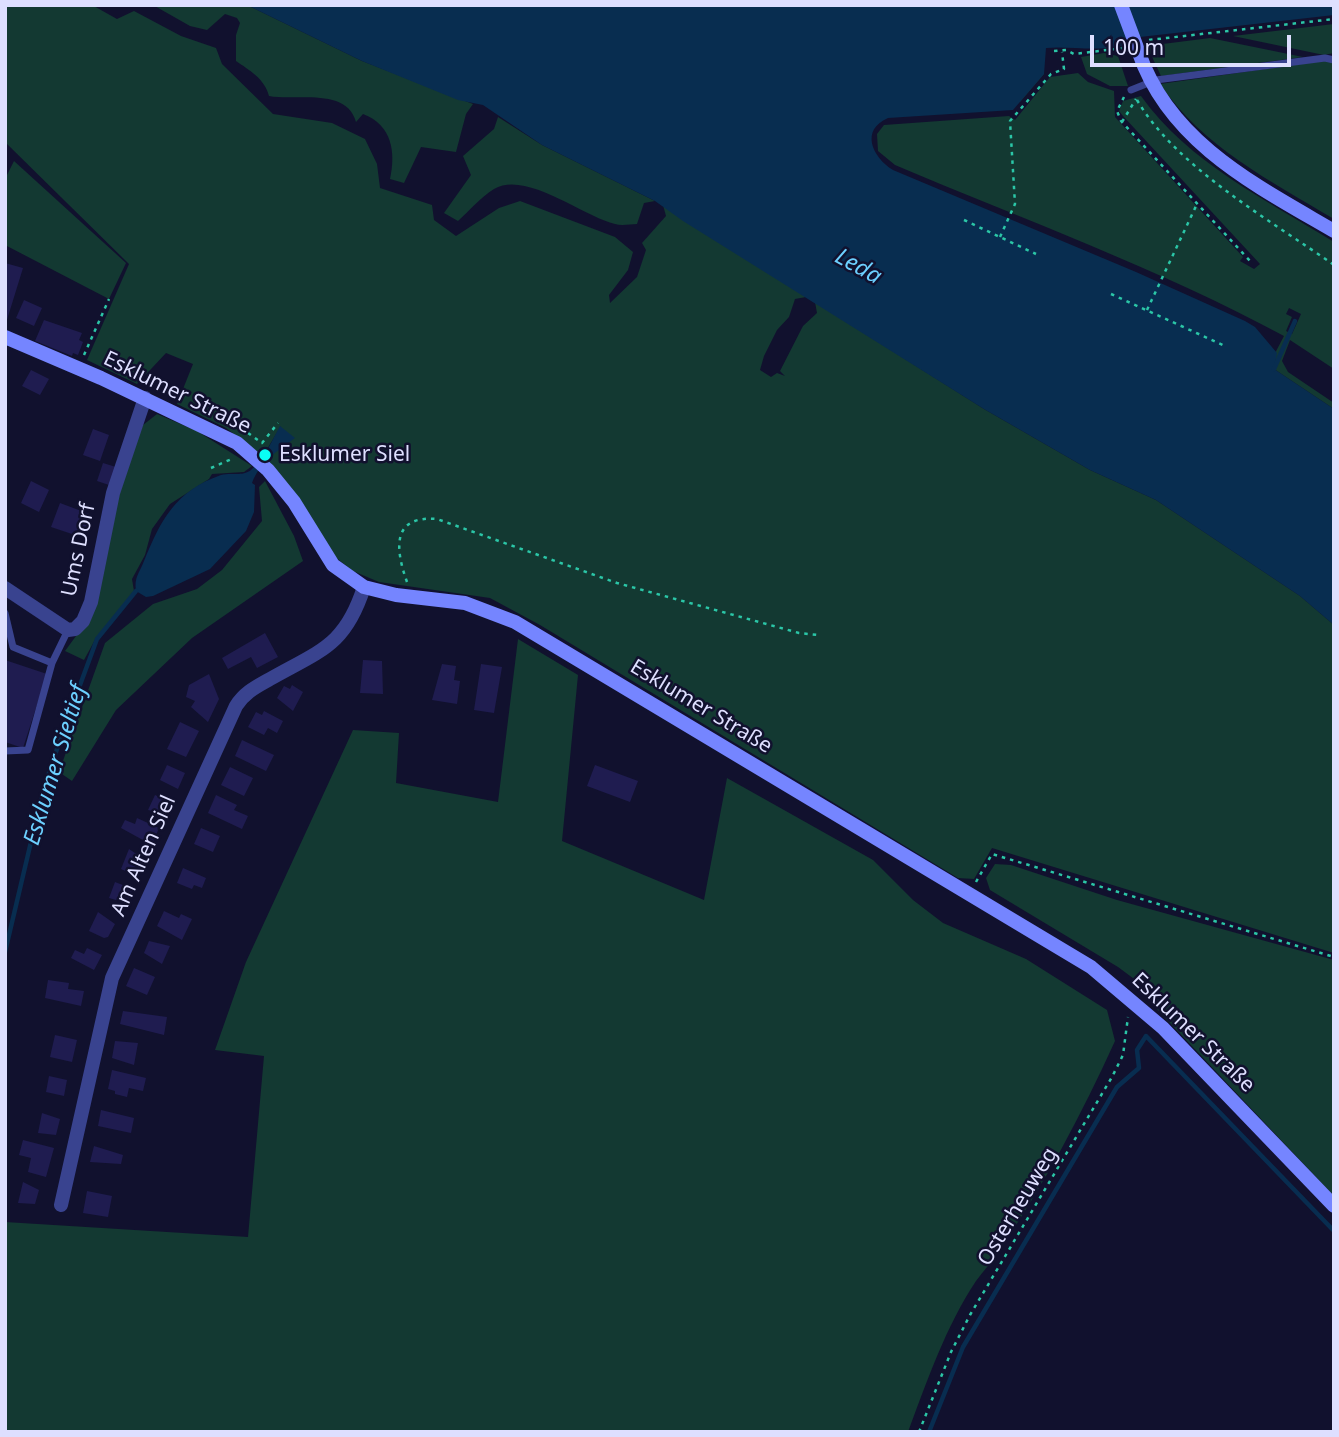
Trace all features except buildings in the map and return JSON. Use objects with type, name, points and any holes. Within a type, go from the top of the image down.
[{"type":"street","points":[[1121,5],[1140,47],[1150,81],[1173,115],[1210,152],[1255,185],[1334,231]]},
{"type":"street","name":"Esklumer Straße","points":[[5,337],[212,430],[255,457],[294,502],[333,565],[364,587],[465,603],[515,622],[1091,967],[1129,996],[1334,1206]]},
{"type":"street","name":"Ums Dorf","points":[[5,588],[68,630],[75,629],[83,621],[91,602],[113,493],[145,398]]},
{"type":"street","name":"Am Alten Siel","points":[[61,1206],[112,978],[236,706],[251,690],[329,646],[342,635],[351,622],[364,587]]},
{"type":"lane","points":[[1131,90],[1150,81],[1325,58],[1334,60]]},
{"type":"lane","points":[[5,613],[13,647],[52,663]]},
{"type":"lane","points":[[5,751],[28,750],[52,663],[68,630]]},
{"type":"path","points":[[1140,47],[1334,19]]},
{"type":"path","points":[[1054,51],[1062,50],[1074,54],[1124,48]]},
{"type":"path","points":[[1000,237],[1015,204],[1010,121],[1051,74],[1064,69],[1062,50]]},
{"type":"path","points":[[1122,122],[1136,99],[1160,131],[1185,156],[1334,265]]},
{"type":"path","points":[[1120,103],[1117,114],[1122,122],[1251,262]]},
{"type":"path","points":[[1147,310],[1197,204]]},
{"type":"path","points":[[964,220],[1036,254]]},
{"type":"path","points":[[1111,294],[1225,346]]},
{"type":"path","points":[[79,368],[109,299]]},
{"type":"path","points":[[262,443],[278,423]]},
{"type":"path","points":[[211,468],[225,460]]},
{"type":"path","points":[[412,596],[397,555],[397,544],[408,525],[426,518],[437,519],[617,583],[799,633],[818,635]]},
{"type":"path","points":[[969,895],[992,854],[1334,957]]},
{"type":"path","name":"Osterheuweg","points":[[919,1432],[951,1353],[970,1315],[1123,1055],[1129,996]]},
{"type":"green space","points":[[5,5],[92,5],[117,19],[134,11],[181,36],[216,48],[222,64],[273,114],[332,123],[365,139],[377,164],[380,188],[432,205],[434,220],[456,236],[499,208],[520,201],[615,237],[633,252],[628,270],[609,295],[610,303],[637,277],[646,250],[642,243],[666,216],[663,205],[806,297],[795,299],[789,317],[777,330],[764,356],[760,370],[771,377],[777,373],[785,376],[780,371],[803,326],[817,313],[815,302],[984,409],[1090,470],[1156,500],[1300,596],[1334,625],[1334,953],[992,848],[974,879],[958,878],[540,625],[490,598],[379,582],[353,571],[330,553],[267,461],[274,451],[281,426],[263,456],[226,428],[177,404],[193,364],[166,353],[137,384],[87,360],[129,264],[5,142]]},
{"type":"green space","points":[[153,5],[247,5],[362,61],[473,104],[466,114],[456,152],[421,147],[404,183],[390,179],[390,140],[373,119],[363,114],[356,122],[351,111],[332,100],[269,96],[260,80],[236,61],[236,35],[240,23],[237,18],[225,14],[207,30],[190,26]]},
{"type":"green space","points":[[1334,24],[1334,53],[1324,55],[1233,36]]},
{"type":"green space","points":[[1210,38],[1303,57],[1161,76],[1147,46]]},
{"type":"green space","points":[[1104,53],[1118,56],[1128,86],[1110,86],[1087,74],[1081,57]]},
{"type":"green space","points":[[1329,60],[1334,62],[1334,219],[1262,176],[1217,144],[1177,106],[1160,84]]},
{"type":"green space","points":[[1078,73],[1088,82],[1114,91],[1115,117],[1243,257],[1240,261],[1254,269],[1260,264],[1123,116],[1119,111],[1123,101],[1141,96],[1160,120],[1205,160],[1255,195],[1334,242],[1334,369],[1290,340],[1282,361],[1288,372],[1334,403],[1334,409],[1274,369],[871,168],[832,107],[1044,74],[1020,102],[887,110],[864,130],[874,163],[1273,357],[1284,336],[1141,267],[895,165],[878,151],[877,134],[884,125],[1009,116],[1015,120],[1050,77]],"holes":[[[1289,308],[1301,314],[1292,334],[1286,331],[1292,317],[1286,314]]]},
{"type":"green space","points":[[498,117],[542,145],[655,201],[644,203],[637,224],[618,225],[538,190],[522,185],[507,185],[489,192],[458,221],[444,213],[471,175],[463,156],[494,129]]},
{"type":"green space","points":[[14,161],[126,263],[109,299],[5,245],[5,179]]},
{"type":"green space","points":[[157,414],[197,431],[252,466],[244,472],[212,474],[209,479],[170,504],[152,529],[145,555],[132,579],[134,591],[96,638],[84,660],[65,651],[76,636],[123,475],[143,425]]},
{"type":"green space","points":[[265,481],[294,536],[303,561],[192,638],[116,710],[72,781],[59,772],[105,643],[153,604],[197,589],[222,570],[262,521],[259,487]]},
{"type":"green space","points":[[518,639],[578,675],[562,841],[704,900],[727,778],[873,860],[913,900],[943,923],[1026,959],[1107,1010],[1115,1041],[1047,1175],[955,1316],[908,1432],[5,1432],[5,1222],[248,1237],[264,1056],[215,1050],[246,962],[353,730],[399,733],[396,783],[498,802]]},
{"type":"green space","points":[[995,864],[1011,865],[1117,900],[1334,960],[1334,1196],[1151,1003],[1164,996],[1153,993],[1118,967],[990,890],[986,878]]},
{"type":"water","name":"Leda","points":[[247,5],[1334,5],[1334,15],[1140,37],[1131,43],[1108,48],[1046,48],[1044,74],[1013,110],[888,118],[874,129],[872,144],[879,158],[893,170],[1245,321],[1255,327],[1277,353],[1274,369],[1334,409],[1334,625],[1300,596],[1156,500],[1090,470],[984,409],[655,201],[542,145],[483,105],[458,100],[362,61]]},
{"type":"water","points":[[280,426],[295,438],[270,457],[256,475],[252,483],[255,485],[254,512],[246,531],[210,569],[153,596],[146,597],[136,591],[137,576],[157,533],[181,498],[192,489],[221,475],[251,470],[264,455]]},
{"type":"waterway","points":[[1274,369],[1295,321]]},
{"type":"waterway","name":"Esklumer Sieltief","points":[[5,952],[43,791],[63,731],[97,639],[136,591]]},
{"type":"waterway","points":[[929,1432],[963,1347],[1117,1087],[1139,1068],[1137,1050],[1146,1036],[1334,1231]]},
{"type":"place","name":"Esklumer Siel","points":[[265,455]]}]
